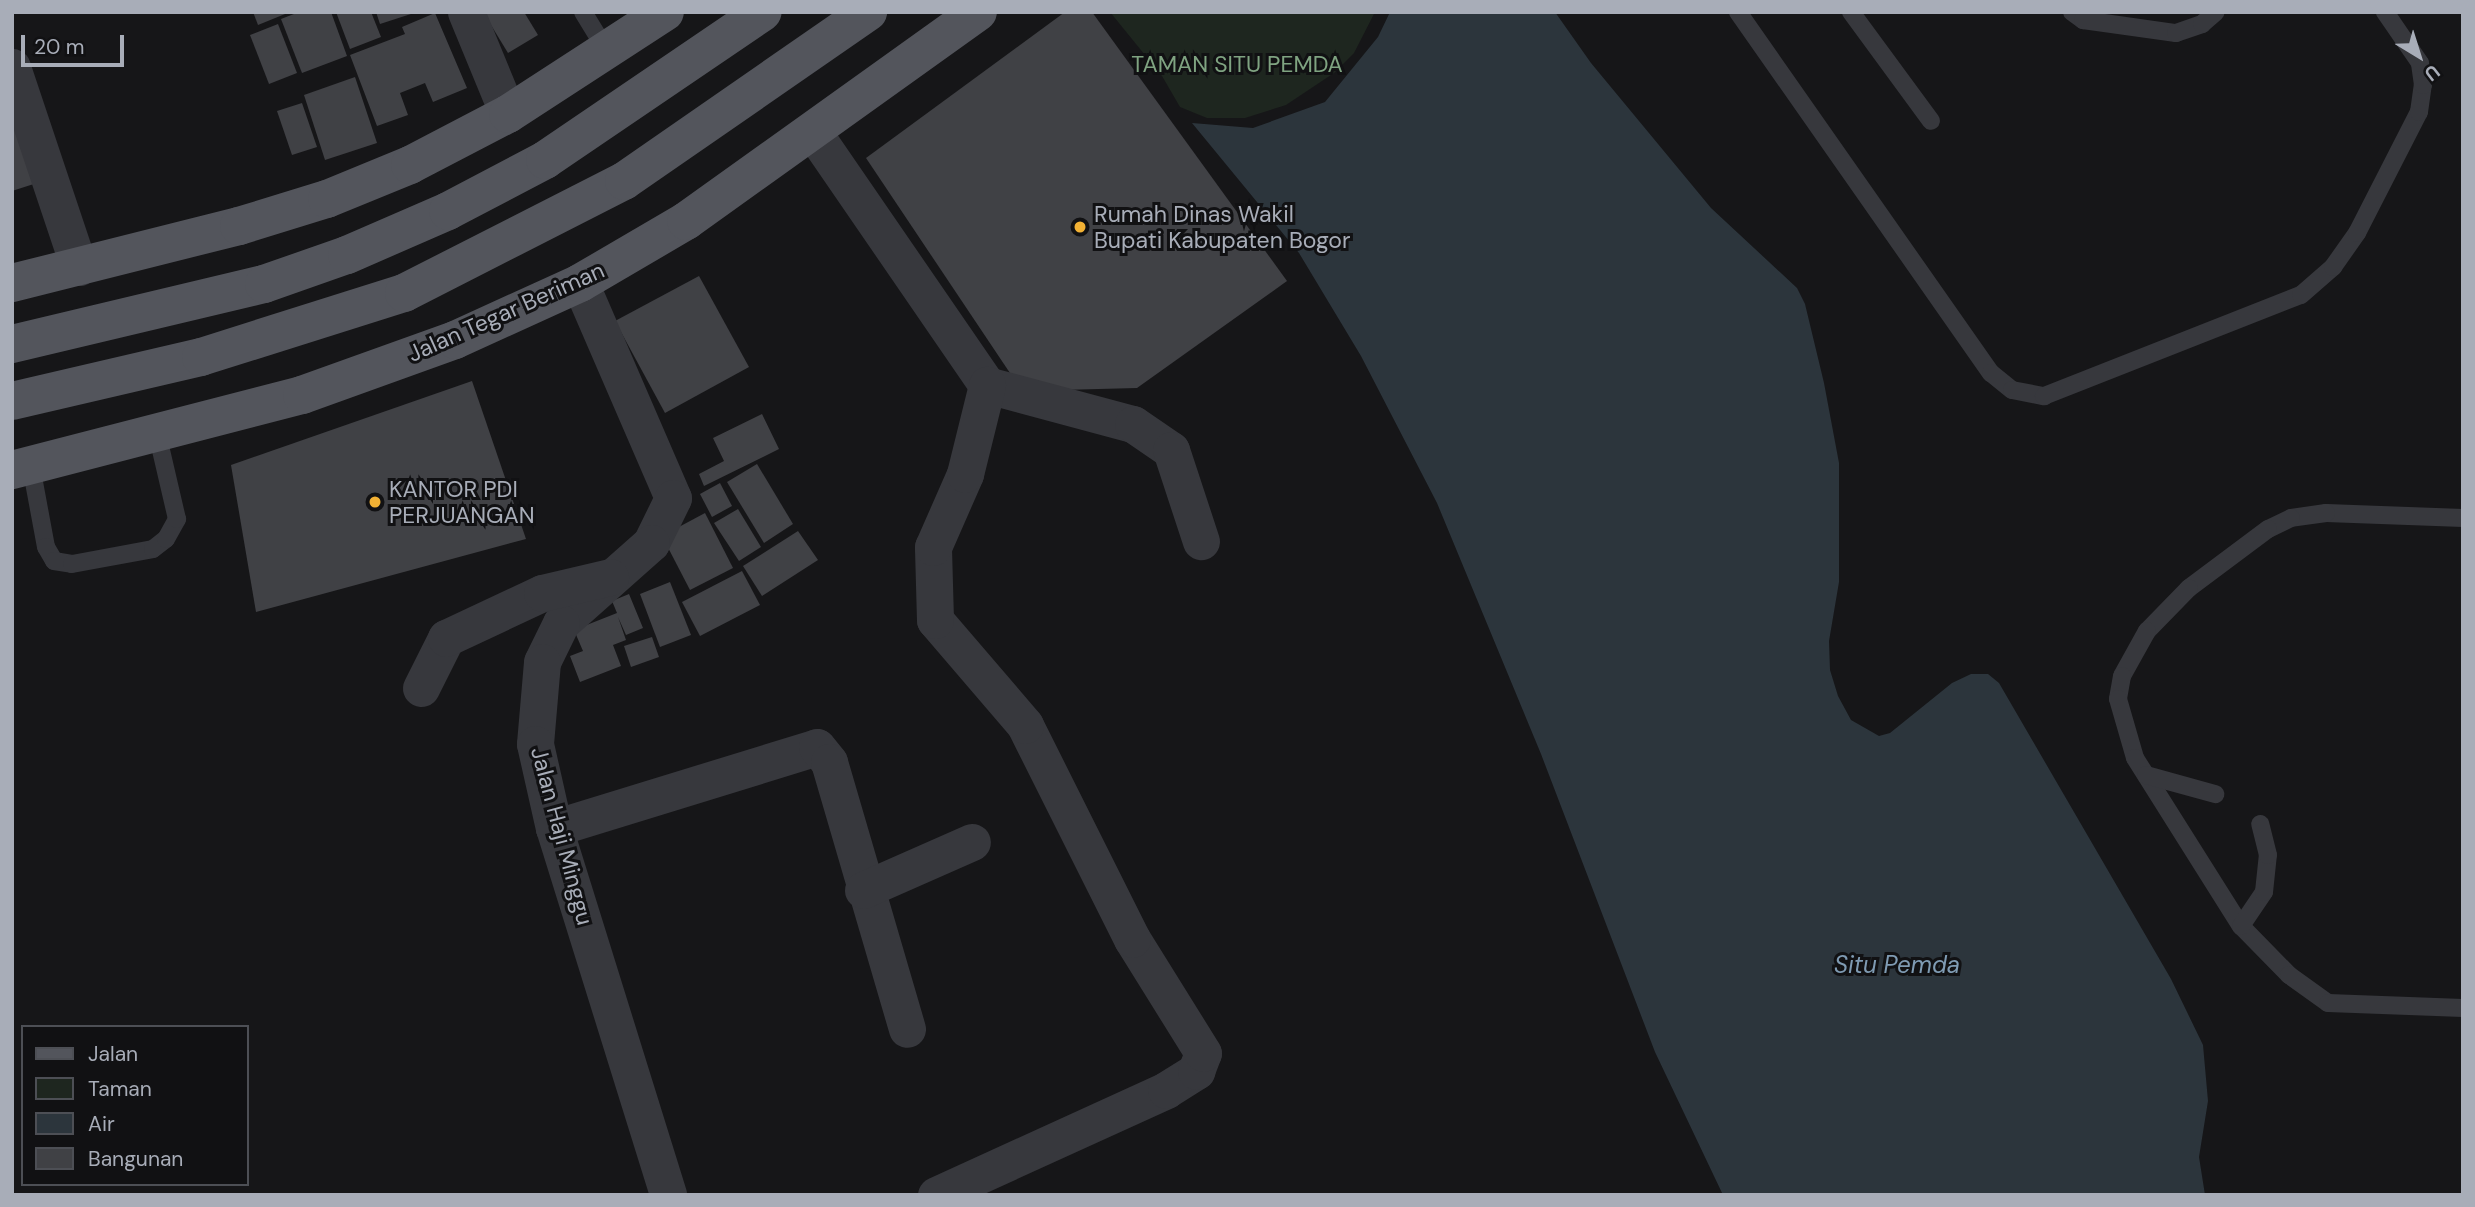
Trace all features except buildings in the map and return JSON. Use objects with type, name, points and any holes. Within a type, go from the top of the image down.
[{"type":"main road","points":[[12,283],[327,199],[410,165],[508,114],[608,53],[666,12]]},
{"type":"main road","points":[[12,344],[264,284],[347,255],[448,211],[545,160],[763,12]]},
{"type":"main road","points":[[12,401],[201,357],[404,293],[624,181],[867,12]]},
{"type":"main road","name":"Jalan Tegar Beriman","points":[[22,468],[302,395],[455,340],[580,283],[686,221],[813,132],[972,14]]},
{"type":"street","points":[[466,12],[508,114]]},
{"type":"street","points":[[12,67],[79,267]]},
{"type":"street","points":[[813,132],[987,385],[1133,424],[1171,450],[1201,541]]},
{"type":"street","name":"Jalan Haji Minggu","points":[[580,283],[673,498],[651,543],[561,623],[542,662],[535,744],[554,828],[668,1195]]},
{"type":"street","points":[[936,1195],[1166,1090],[1196,1072],[1203,1053],[1132,939],[1025,725],[935,620],[933,547],[965,474],[987,385]]},
{"type":"street","points":[[421,688],[446,638],[542,593],[611,576]]},
{"type":"street","points":[[554,828],[817,747],[829,762],[863,890],[907,1029]]},
{"type":"street","points":[[863,890],[972,842]]},
{"type":"lane","points":[[583,12],[608,53]]},
{"type":"lane","points":[[1851,12],[1931,121]]},
{"type":"lane","points":[[2072,12],[2083,20],[2176,33],[2202,24],[2216,12]]},
{"type":"lane","points":[[1740,13],[1991,373],[2012,390],[2044,397],[2301,295],[2333,267],[2357,233],[2419,111],[2423,85],[2420,62],[2385,12]]},
{"type":"lane","points":[[22,468],[46,547],[54,561],[72,564],[153,549],[166,538],[177,519],[157,433]]},
{"type":"lane","points":[[2463,518],[2326,513],[2291,519],[2215,566],[2147,631],[2122,676],[2118,699],[2123,727],[2146,775],[2241,926],[2289,975],[2329,1003],[2463,1008]]},
{"type":"lane","points":[[2146,775],[2215,794]]},
{"type":"lane","points":[[2241,926],[2264,892],[2269,855],[2260,824]]},
{"type":"green space","name":"TAMAN SITU PEMDA","points":[[1110,12],[1375,12],[1354,53],[1334,73],[1286,105],[1245,118],[1207,118],[1180,107],[1162,76]]},
{"type":"water","name":"Situ Pemda","points":[[1390,12],[1555,12],[1591,63],[1711,208],[1797,288],[1805,304],[1824,383],[1839,463],[1839,582],[1829,641],[1830,670],[1838,696],[1851,720],[1879,736],[1890,733],[1952,683],[1971,674],[1988,674],[1999,683],[2171,979],[2203,1045],[2208,1101],[2199,1157],[2205,1195],[1723,1195],[1655,1052],[1541,754],[1437,503],[1361,356],[1299,253],[1192,123],[1253,128],[1325,102],[1378,37]]},
{"type":"place","name":"Rumah Dinas Wakil Bupati Kabupaten Bogor","points":[[1080,227]]},
{"type":"place","name":"KANTOR PDI PERJUANGAN","points":[[375,502]]}]
